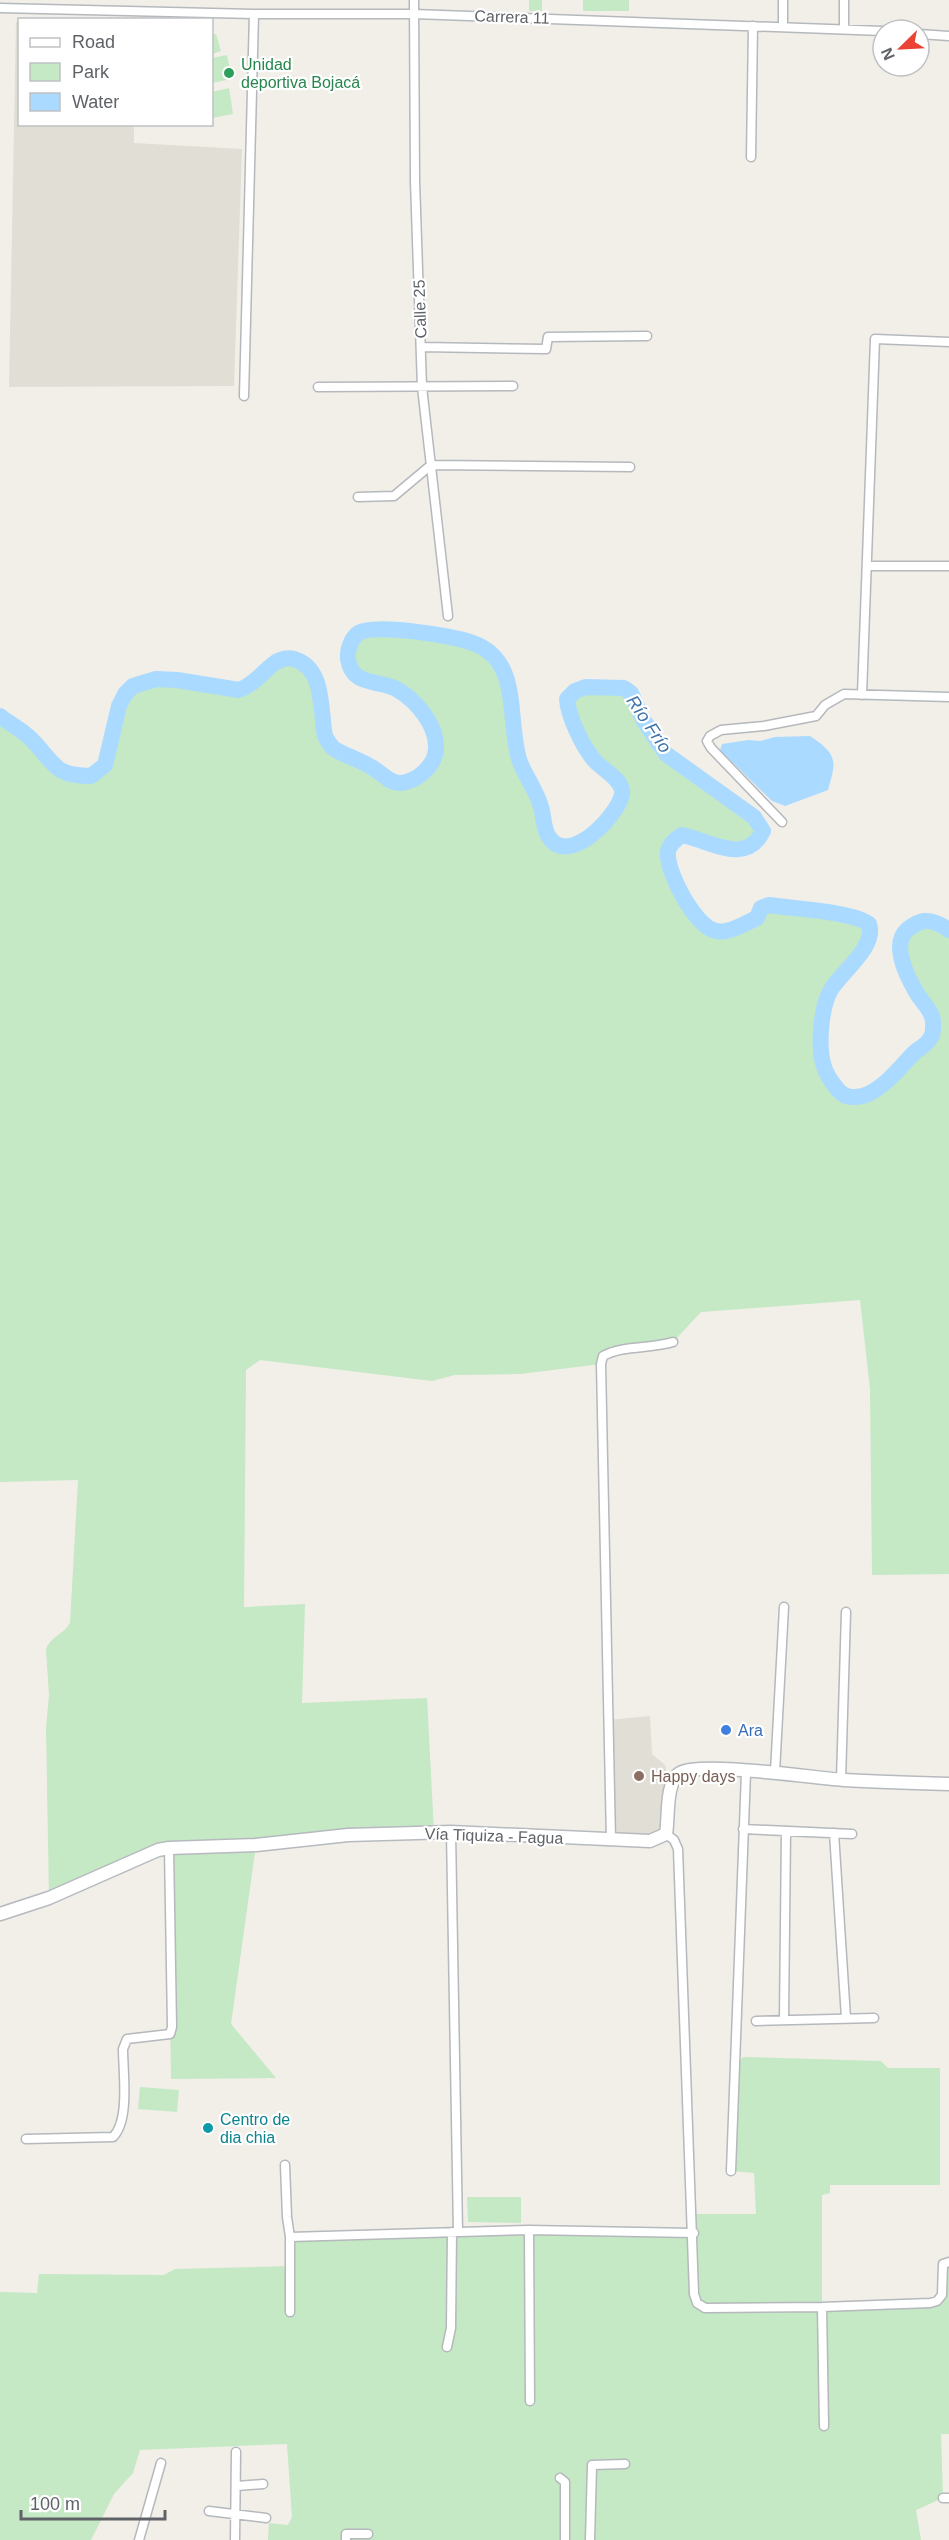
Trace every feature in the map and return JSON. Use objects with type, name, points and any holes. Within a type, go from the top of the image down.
[{"type":"street","name":"Calle 25","points":[[414,0],[414,181],[422,387],[448,616]]},
{"type":"street","points":[[783,0],[783,27]]},
{"type":"street","points":[[844,0],[844,29]]},
{"type":"street","name":"Carrera 11","points":[[0,8],[254,14],[414,14],[871,30]]},
{"type":"street","points":[[244,396],[254,14]]},
{"type":"street","points":[[751,157],[753,26]]},
{"type":"street","points":[[931,35],[949,36]]},
{"type":"street","points":[[421,347],[546,349],[548,336],[647,336]]},
{"type":"street","points":[[862,695],[875,339],[949,342]]},
{"type":"street","points":[[318,387],[513,386]]},
{"type":"street","points":[[358,497],[394,496],[431,465],[630,467]]},
{"type":"street","points":[[868,566],[949,566]]},
{"type":"street","points":[[782,822],[711,748],[707,741],[710,736],[721,730],[764,726],[816,716],[825,705],[844,694],[949,697]]},
{"type":"street","points":[[611,1841],[601,1364],[603,1356],[611,1352],[662,1346],[673,1342]]},
{"type":"street","points":[[775,1772],[784,1607]]},
{"type":"street","points":[[842,1780],[846,1612]]},
{"type":"street","points":[[949,1784],[842,1780],[775,1772],[686,1770],[679,1774],[670,1788],[666,1834],[674,1840],[678,1849],[694,2233],[694,2294],[697,2303],[705,2308],[930,2303],[937,2301],[942,2295],[941,2269],[943,2264],[949,2262]]},
{"type":"street","points":[[731,2171],[746,1772]]},
{"type":"street","points":[[743,1829],[852,1834]]},
{"type":"street","points":[[784,2020],[786,1831]]},
{"type":"street","points":[[447,2347],[451,2328],[455,2232],[451,1832]]},
{"type":"street","name":"Vía Tiquiza - Fagua","points":[[0,1914],[50,1898],[158,1850],[169,1848],[256,1845],[348,1835],[451,1832],[611,1841],[650,1841],[666,1834]]},
{"type":"street","points":[[834,1833],[846,2018]]},
{"type":"street","points":[[26,2139],[113,2137],[119,2131],[123,2119],[123,2049],[127,2039],[170,2034],[169,1848]]},
{"type":"street","points":[[756,2021],[874,2018]]},
{"type":"street","points":[[285,2165],[290,2237],[290,2312]]},
{"type":"street","points":[[290,2237],[529,2230],[694,2233]]},
{"type":"street","points":[[529,2230],[530,2401]]},
{"type":"street","points":[[822,2307],[824,2426]]},
{"type":"street","points":[[235,2540],[236,2452]]},
{"type":"street","points":[[140,2540],[161,2463]]},
{"type":"street","points":[[590,2540],[592,2465],[625,2464]]},
{"type":"street","points":[[560,2478],[565,2482],[565,2540]]},
{"type":"street","points":[[237,2486],[263,2484]]},
{"type":"street","points":[[209,2511],[266,2518]]},
{"type":"street","points":[[346,2540],[346,2534],[368,2534]]},
{"type":"shaded area","points":[[16,22],[18,22],[18,126],[134,126],[134,143],[242,149],[234,386],[9,387]]},
{"type":"shaded area","name":"Happy days","points":[[650,1716],[652,1754],[665,1765],[671,1788],[666,1834],[611,1841],[608,1720]]},
{"type":"green space","points":[[529,0],[542,0],[542,11],[529,11]]},
{"type":"green space","points":[[583,0],[629,0],[629,11],[583,11]]},
{"type":"green space","points":[[216,34],[221,51],[213,54],[213,35]]},
{"type":"green space","points":[[227,55],[232,79],[213,83],[213,58]]},
{"type":"green space","points":[[229,88],[233,114],[213,118],[213,92]]},
{"type":"green space","points":[[373,628],[455,637],[485,648],[496,656],[507,678],[520,762],[536,790],[547,835],[559,846],[570,847],[591,836],[610,815],[622,797],[619,785],[594,760],[586,748],[573,722],[567,699],[575,691],[586,687],[624,688],[631,693],[644,721],[666,754],[754,817],[763,831],[756,841],[747,847],[738,849],[716,846],[682,835],[670,847],[669,861],[676,883],[690,907],[706,925],[713,930],[729,930],[757,918],[761,908],[769,905],[836,913],[869,924],[868,941],[832,988],[823,1014],[821,1035],[823,1063],[830,1079],[843,1093],[859,1096],[875,1090],[932,1036],[932,1017],[908,978],[902,960],[900,943],[908,929],[922,922],[934,922],[949,930],[949,1574],[872,1575],[870,1389],[860,1300],[701,1312],[673,1342],[611,1352],[601,1364],[520,1374],[455,1375],[432,1381],[260,1360],[246,1370],[244,1607],[305,1604],[302,1703],[427,1698],[434,1832],[256,1845],[231,2024],[276,2078],[171,2079],[168,1848],[49,1898],[46,1728],[49,1695],[46,1649],[70,1623],[78,1480],[0,1482],[0,716],[31,738],[62,771],[91,776],[105,765],[119,706],[125,694],[133,686],[156,679],[239,690],[254,681],[276,662],[291,658],[304,664],[316,680],[325,736],[329,742],[341,752],[377,770],[387,779],[397,783],[407,782],[425,770],[432,760],[436,750],[436,739],[433,729],[418,706],[407,696],[396,689],[363,680],[353,672],[348,658],[350,646],[356,636]]},
{"type":"green space","points":[[743,2057],[881,2061],[888,2068],[940,2068],[940,2185],[830,2185],[830,2193],[822,2195],[822,2307],[930,2303],[942,2295],[941,2269],[949,2262],[949,2434],[941,2434],[943,2498],[916,2510],[921,2540],[268,2540],[269,2523],[288,2525],[292,2517],[287,2444],[140,2450],[133,2473],[114,2494],[91,2540],[0,2540],[0,2292],[37,2293],[39,2274],[164,2275],[175,2269],[290,2266],[290,2237],[452,2232],[693,2233],[693,2214],[756,2214],[754,2173],[731,2171],[734,2069]]},
{"type":"green space","points":[[140,2087],[179,2090],[177,2112],[138,2109]]},
{"type":"green space","points":[[467,2197],[521,2197],[521,2223],[468,2222]]},
{"type":"water","points":[[810,736],[830,753],[832,758],[833,771],[828,790],[785,806],[772,801],[720,750],[722,744],[748,740],[760,741],[775,737]]},
{"type":"waterway","name":"Río Frío","points":[[0,716],[27,736],[62,771],[91,776],[105,765],[119,706],[125,694],[133,686],[156,679],[239,690],[254,681],[276,662],[291,658],[304,664],[316,680],[325,736],[331,745],[341,753],[370,766],[391,781],[400,783],[419,776],[433,760],[436,748],[433,731],[419,707],[405,695],[391,687],[361,679],[355,675],[348,659],[351,642],[357,634],[378,629],[414,631],[463,640],[489,652],[499,663],[510,694],[520,762],[539,800],[546,830],[549,837],[558,845],[570,846],[595,832],[606,821],[621,798],[622,790],[618,781],[595,761],[586,748],[573,723],[567,699],[575,691],[586,687],[624,688],[631,693],[644,721],[666,754],[754,817],[763,831],[756,841],[747,847],[738,849],[716,846],[682,835],[675,840],[668,852],[672,872],[676,884],[698,918],[713,930],[724,931],[757,918],[761,908],[769,905],[836,913],[869,924],[868,941],[863,950],[828,995],[822,1024],[822,1055],[825,1070],[839,1091],[849,1097],[864,1095],[881,1086],[931,1037],[932,1017],[908,978],[902,960],[900,943],[908,929],[922,922],[934,922],[949,930]]},
{"type":"place","name":"Unidad deportiva Bojacá","points":[[229,73]]},
{"type":"place","name":"Ara","points":[[726,1730]]},
{"type":"place","name":"Happy days","points":[[639,1776]]},
{"type":"place","name":"Centro de dia chia","points":[[208,2128]]}]
